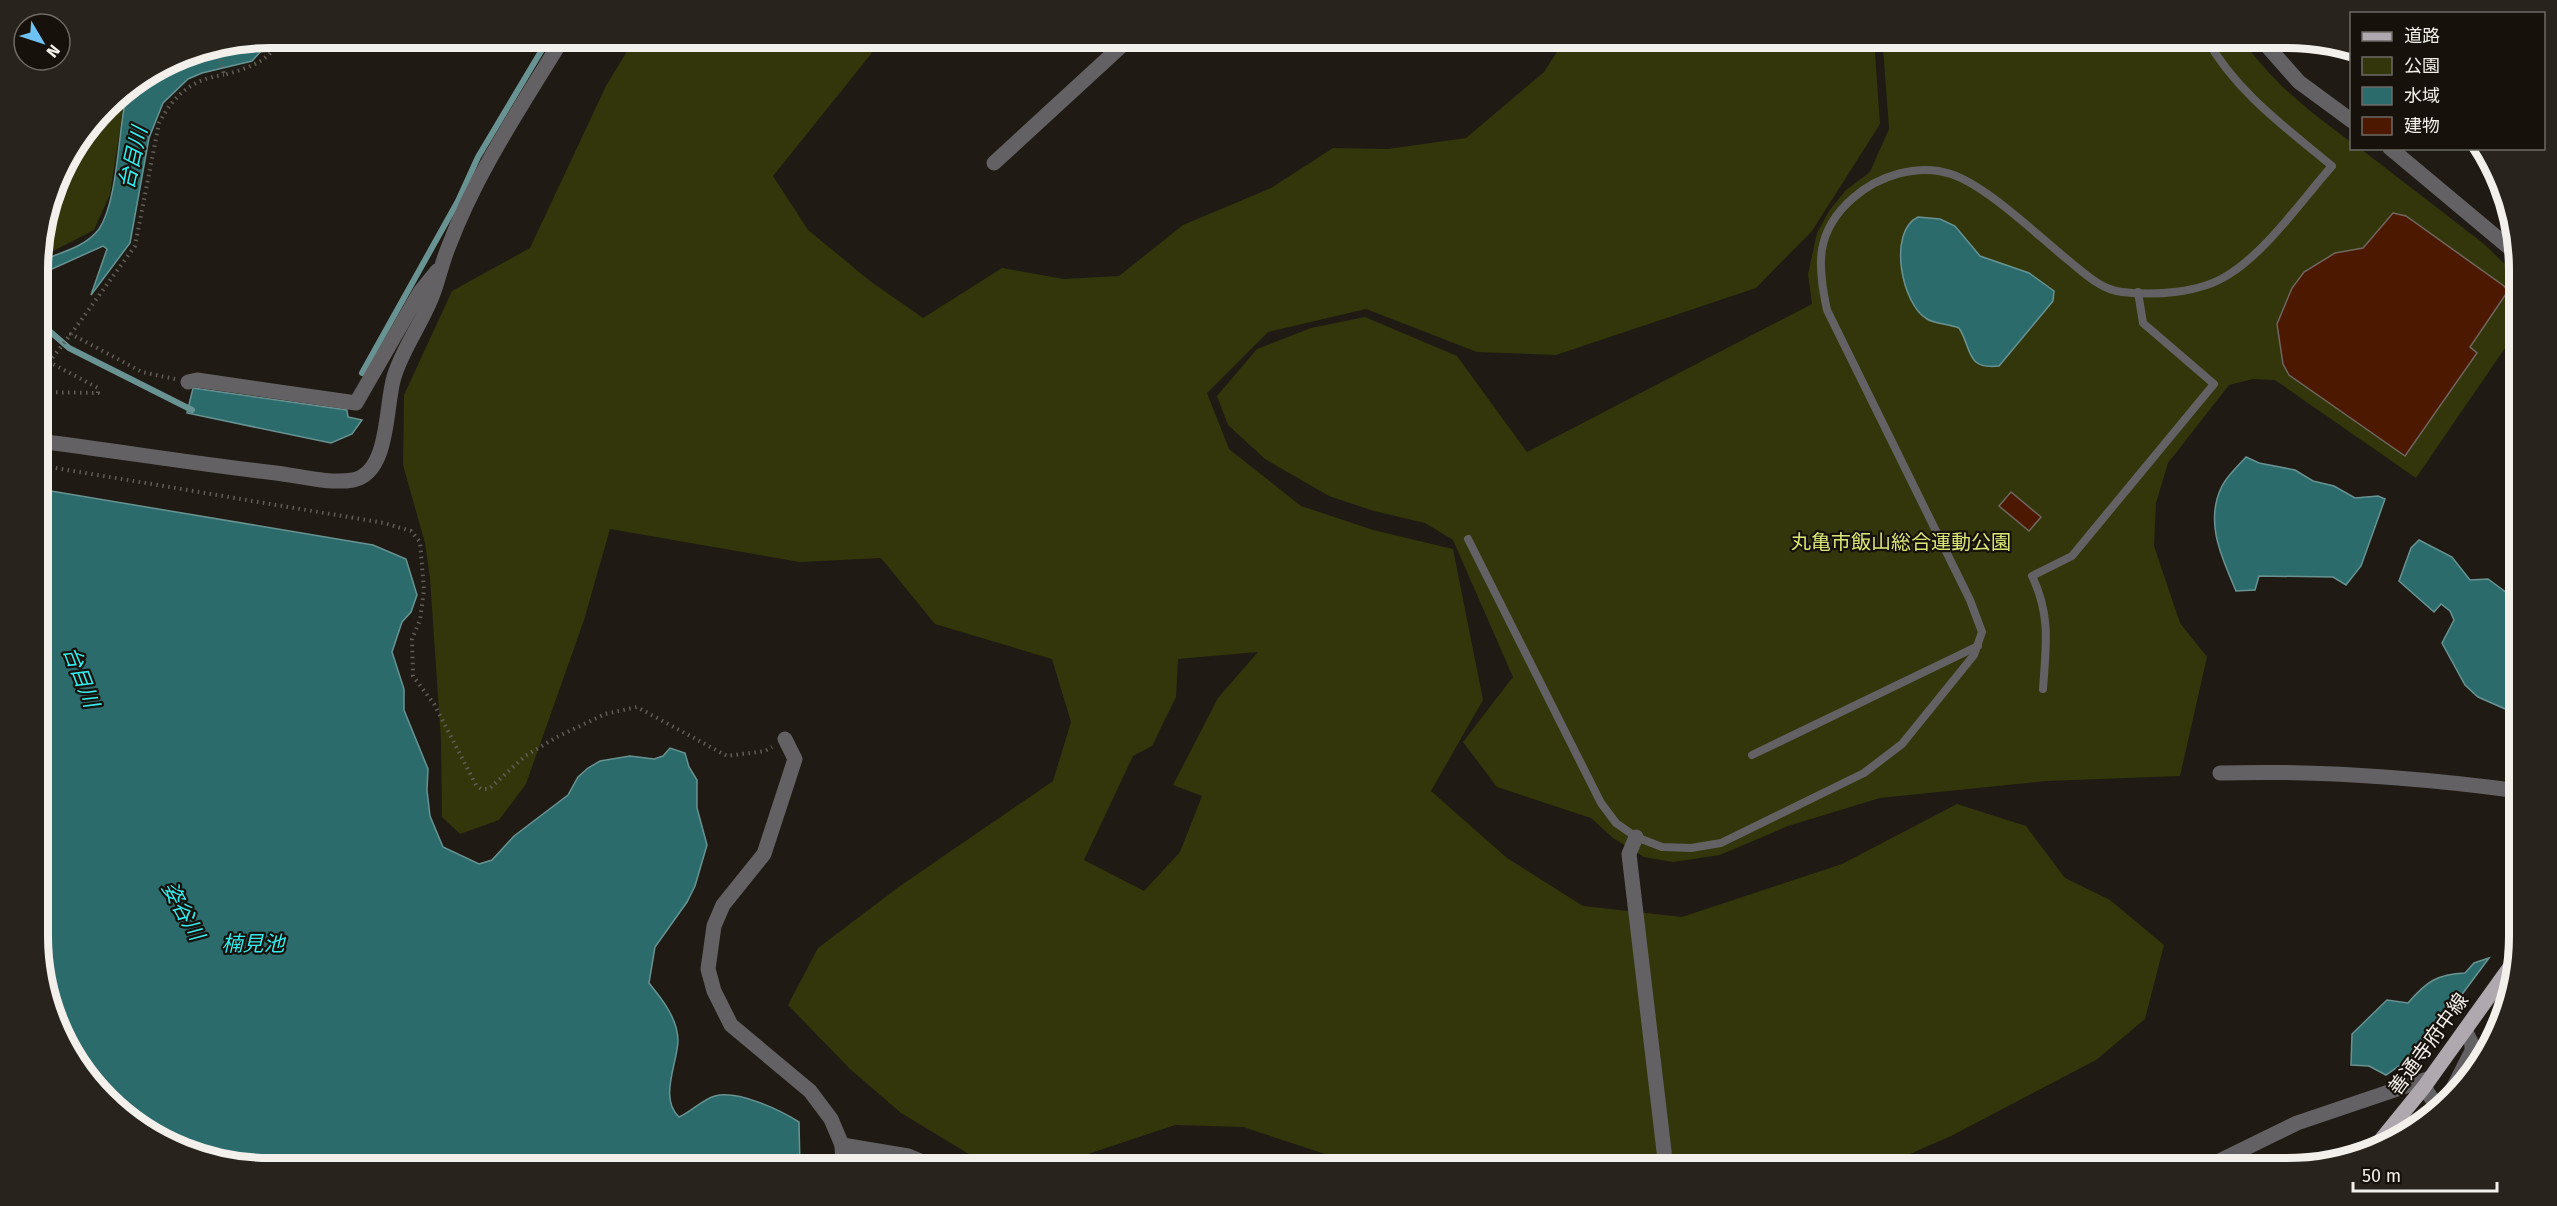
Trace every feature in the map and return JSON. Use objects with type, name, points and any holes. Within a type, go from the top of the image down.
[{"type":"main road","name":"善通寺府中線","points":[[2392,1131],[2433,1091],[2465,1030],[2506,973]]},
{"type":"street","points":[[48,442],[212,466],[333,480],[353,480],[366,474],[378,462],[387,402],[394,375],[432,298],[448,246],[494,152],[557,48]]},
{"type":"street","points":[[994,163],[1119,48]]},
{"type":"street","points":[[2269,48],[2299,82],[2350,120]]},
{"type":"street","points":[[2392,150],[2508,246]]},
{"type":"street","points":[[188,382],[197,380],[356,403],[420,292],[442,264]]},
{"type":"street","points":[[785,739],[795,759],[765,854],[723,905],[714,926],[708,969],[714,991],[731,1025],[810,1091],[824,1106],[842,1145],[843,1158]]},
{"type":"street","points":[[2220,773],[2276,771],[2464,784],[2509,790]]},
{"type":"street","points":[[1636,837],[1629,854],[1665,1158]]},
{"type":"street","points":[[2225,1158],[2297,1123],[2433,1091],[2472,1051],[2472,1044],[2465,1030]]},
{"type":"street","points":[[842,1145],[913,1158]]},
{"type":"lane","points":[[1468,539],[1601,803],[1616,823],[1636,837],[1662,847],[1691,848],[1721,843],[1864,772],[1902,744],[1974,655],[1982,632],[1970,600],[1827,310],[1819,274],[1822,244],[1846,204],[1866,187],[1891,174],[1921,171],[1950,174],[1976,186],[2093,280],[2120,292],[2189,289],[2227,276],[2253,256],[2332,166],[2249,98],[2212,48]]},
{"type":"lane","points":[[2043,688],[2047,623],[2043,598],[2032,576],[2072,556],[2214,384],[2144,323],[2138,292]]},
{"type":"lane","points":[[1752,755],[1978,646]]},
{"type":"path","points":[[48,392],[98,393],[98,388],[50,362],[135,246],[159,123],[167,107],[192,84],[207,77],[254,66],[274,48]]},
{"type":"path","points":[[220,54],[224,73]]},
{"type":"path","points":[[71,334],[142,372],[188,382]]},
{"type":"path","points":[[48,467],[384,523],[411,531],[420,542],[424,590],[420,620],[412,639],[413,676],[434,704],[476,785],[481,789],[489,789],[525,756],[556,737],[605,714],[637,707],[727,756],[765,751],[785,739]]},
{"type":"green space","points":[[629,48],[874,48],[773,176],[808,230],[870,281],[923,318],[1002,268],[1064,279],[1119,276],[1183,225],[1271,188],[1333,148],[1388,149],[1466,138],[1544,72],[1560,48],[1875,48],[1880,124],[1812,231],[1756,288],[1556,355],[1477,352],[1366,309],[1268,332],[1207,393],[1229,449],[1301,506],[1373,530],[1453,549],[1483,700],[1431,791],[1507,858],[1583,906],[1682,917],[1842,864],[1957,804],[2026,826],[2065,878],[2110,900],[2164,945],[2145,1019],[2096,1060],[1951,1136],[1901,1158],[1328,1158],[1325,1154],[1243,1127],[1175,1125],[1076,1158],[975,1158],[901,1113],[850,1069],[788,1005],[818,948],[900,886],[1053,781],[1071,722],[1052,659],[935,624],[881,558],[800,562],[610,529],[584,620],[526,784],[499,820],[460,834],[442,817],[441,740],[430,578],[425,543],[403,465],[404,395],[452,291],[530,248],[606,86]],"holes":[[[1258,652],[1218,698],[1173,785],[1202,796],[1180,852],[1144,891],[1084,860],[1133,756],[1152,746],[1176,697],[1178,659]]]},
{"type":"green space","name":"丸亀市飯山総合運動公園","points":[[1883,48],[2248,48],[2279,83],[2305,107],[2350,141],[2350,150],[2362,150],[2484,244],[2509,268],[2509,342],[2416,478],[2275,380],[2253,379],[2229,385],[2168,463],[2156,503],[2154,546],[2180,623],[2207,657],[2180,776],[2047,781],[1880,798],[1788,826],[1720,855],[1673,862],[1644,857],[1613,838],[1591,818],[1497,787],[1463,742],[1513,677],[1453,540],[1425,523],[1374,511],[1329,496],[1265,459],[1228,425],[1217,396],[1257,349],[1311,328],[1365,317],[1457,356],[1527,452],[1812,304],[1808,274],[1817,233],[1829,211],[1845,191],[1870,172],[1889,129]]},
{"type":"green space","points":[[124,103],[110,194],[94,230],[48,254],[52,227],[71,172],[94,135]]},
{"type":"water","name":"台目川","points":[[264,48],[252,61],[202,73],[188,79],[163,103],[149,138],[130,243],[91,295],[107,249],[103,246],[52,269],[48,269],[48,258],[71,249],[93,236],[106,216],[111,199],[125,103],[147,85],[185,65],[227,52]]},
{"type":"water","points":[[1918,217],[1940,219],[1955,226],[1980,256],[2029,273],[2054,291],[2053,301],[1999,366],[1980,365],[1971,356],[1959,328],[1927,319],[1918,311],[1911,299],[1905,285],[1901,252],[1903,237],[1908,225]]},
{"type":"water","points":[[193,388],[347,410],[348,417],[362,420],[352,434],[331,443],[187,413]]},
{"type":"water","points":[[2246,457],[2259,463],[2295,470],[2313,481],[2334,486],[2355,498],[2378,496],[2385,499],[2361,566],[2346,585],[2333,577],[2259,576],[2255,590],[2236,591],[2217,540],[2215,513],[2222,486]]},
{"type":"water","name":"楠見池","points":[[48,491],[373,545],[406,559],[417,595],[411,612],[402,622],[392,652],[404,689],[404,710],[428,769],[427,790],[430,816],[443,847],[479,864],[492,860],[514,836],[568,795],[578,777],[600,761],[630,756],[654,759],[663,756],[670,748],[685,753],[689,767],[697,780],[697,808],[707,845],[695,886],[687,902],[655,947],[649,983],[668,1010],[677,1033],[678,1041],[670,1100],[679,1117],[715,1096],[724,1095],[747,1098],[799,1122],[800,1158],[255,1158],[227,1154],[185,1141],[147,1121],[124,1103],[94,1071],[71,1034],[52,979],[48,951]]},
{"type":"water","points":[[2419,540],[2452,557],[2470,580],[2488,579],[2509,595],[2509,711],[2478,697],[2465,685],[2442,643],[2454,620],[2450,611],[2441,604],[2434,612],[2399,581],[2411,548]]},
{"type":"water","points":[[2489,958],[2420,1051],[2386,1075],[2369,1066],[2351,1065],[2352,1034],[2387,1000],[2408,1003],[2433,980],[2447,975],[2465,973],[2474,963]]},
{"type":"building","points":[[2393,213],[2406,216],[2508,291],[2470,347],[2477,353],[2405,456],[2289,375],[2283,364],[2277,324],[2292,288],[2304,272],[2335,253],[2363,248]]},
{"type":"building","points":[[2011,492],[2041,517],[2029,531],[1999,506]]},
{"type":"waterway","points":[[362,373],[458,201],[478,157],[543,48]]},
{"type":"waterway","points":[[48,330],[69,348],[192,410]]},
{"type":"water label","name":"姿谷川","points":[[183,911]]}]
